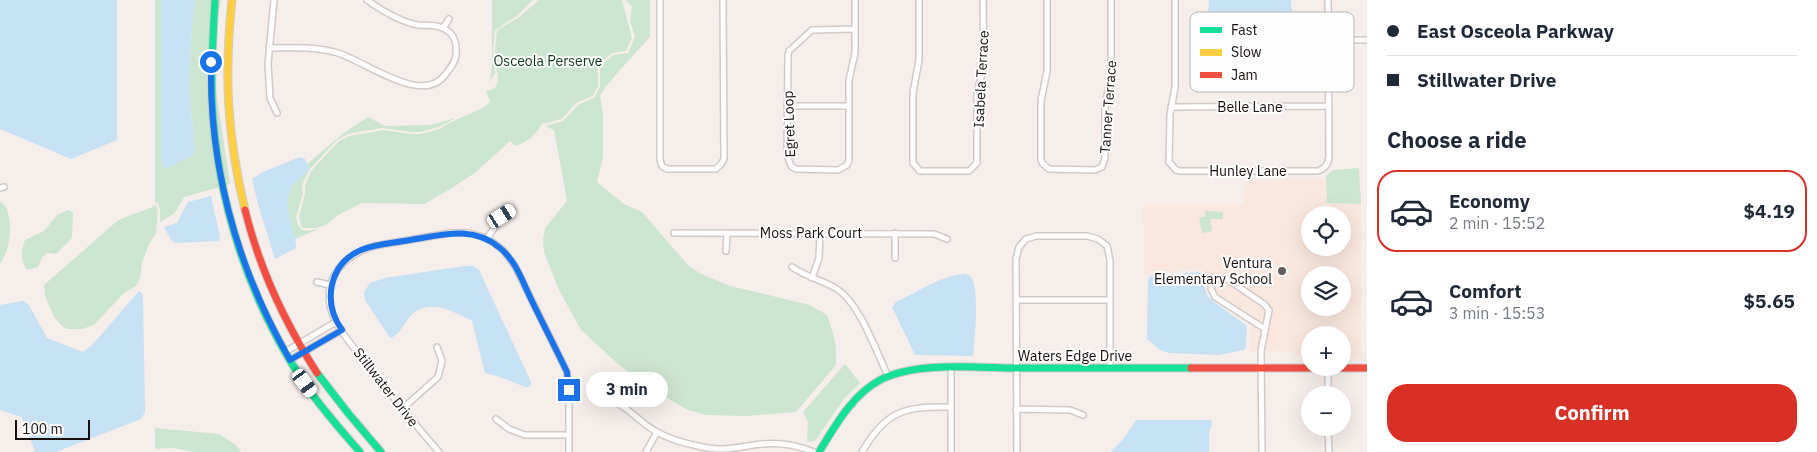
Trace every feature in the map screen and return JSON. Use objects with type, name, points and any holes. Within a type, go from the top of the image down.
[{"type":"main road","points":[[215,0],[211,74],[213,120],[219,172],[232,226],[245,267],[263,310],[290,360],[318,402],[360,452]]},
{"type":"main road","points":[[232,0],[228,40],[227,90],[235,167],[246,218],[256,250],[277,300],[299,344],[337,400],[381,452]]},
{"type":"main road","name":"Waters Edge Drive","points":[[819,452],[846,410],[864,391],[888,376],[909,370],[951,368],[1301,368]]},
{"type":"main road","name":"Waters Edge Drive","points":[[1351,368],[1367,368]]},
{"type":"street","points":[[274,0],[268,64],[270,98],[277,113]]},
{"type":"street","points":[[269,48],[302,48],[339,53],[416,86],[430,86],[442,80],[451,68],[456,56],[454,40],[450,32],[443,28],[417,25],[403,20],[367,0]]},
{"type":"street","points":[[660,0],[660,160],[662,166],[666,169],[716,169],[724,159],[723,0]]},
{"type":"street","name":"Egret Loop","points":[[855,0],[855,29],[855,52],[849,80],[849,160],[844,168],[838,170],[796,170],[791,166],[787,155],[789,51],[812,30],[855,29]]},
{"type":"street","name":"Isabela Terrace","points":[[919,0],[919,60],[913,93],[913,163],[920,170],[925,171],[969,171],[977,163],[977,92],[984,66],[983,0]]},
{"type":"street","name":"Tanner Terrace","points":[[1047,0],[1047,71],[1041,101],[1041,160],[1049,169],[1095,170],[1102,166],[1105,158],[1105,105],[1112,78],[1111,0]]},
{"type":"street","name":"Hunley Lane","points":[[1175,0],[1175,87],[1170,116],[1169,162],[1176,170],[1318,170],[1324,168],[1328,164],[1329,158],[1329,92]]},
{"type":"street","points":[[443,28],[449,19]]},
{"type":"street","points":[[1354,40],[1367,40]]},
{"type":"street","points":[[788,106],[850,106]]},
{"type":"street","name":"Belle Lane","points":[[1171,107],[1329,106]]},
{"type":"street","points":[[487,238],[502,216],[512,210]]},
{"type":"street","points":[[317,282],[330,285],[339,266],[361,250],[450,233],[468,233],[487,238],[502,250],[515,266],[567,372],[569,390],[569,452]]},
{"type":"street","name":"Moss Park Court","points":[[674,233],[895,233],[934,234],[947,239]]},
{"type":"street","points":[[726,233],[726,251]]},
{"type":"street","points":[[812,278],[819,258],[820,233]]},
{"type":"street","points":[[895,233],[895,258]]},
{"type":"street","points":[[1017,452],[1016,259],[1019,247],[1026,239],[1036,236],[1087,236],[1098,239],[1107,246],[1110,260],[1110,368]]},
{"type":"street","points":[[792,267],[802,274],[837,288],[852,302],[888,376]]},
{"type":"street","points":[[1262,452],[1261,351],[1269,310],[1264,304],[1227,279],[1218,278],[1212,283],[1211,289],[1215,296],[1265,329]]},
{"type":"street","name":"Stillwater Drive","points":[[330,285],[330,300],[336,322],[402,409],[439,452]]},
{"type":"street","points":[[1016,300],[1110,300]]},
{"type":"street","points":[[286,352],[336,322]]},
{"type":"street","points":[[290,360],[342,330]]},
{"type":"street","points":[[402,409],[438,377],[442,361],[437,347]]},
{"type":"street","points":[[951,368],[951,452]]},
{"type":"street","points":[[614,402],[624,406],[657,432],[684,443],[711,449],[738,449],[762,444],[784,444],[801,446],[814,452]]},
{"type":"street","points":[[862,452],[886,421],[900,412],[921,406],[951,407]]},
{"type":"street","points":[[1016,409],[1070,410],[1082,415]]},
{"type":"street","points":[[496,418],[509,429],[525,434],[568,435]]},
{"type":"street","points":[[646,452],[657,432]]},
{"type":"street","points":[[1328,436],[1328,452]]},
{"type":"shaded area","name":"Ventura Elementary School","points":[[1325,179],[1327,204],[1361,204],[1361,359],[1351,359],[1351,326],[1301,326],[1301,358],[1290,351],[1249,351],[1251,326],[1212,297],[1208,291],[1209,281],[1202,269],[1144,273],[1143,204],[1243,204],[1245,180]]},
{"type":"green space","points":[[155,0],[161,0],[161,160],[164,168],[194,154],[190,75],[191,37],[195,0],[212,0],[209,94],[210,117],[220,187],[184,197],[174,214],[160,222],[158,203],[155,202]]},
{"type":"green space","points":[[218,0],[221,0],[216,30]]},
{"type":"green space","points":[[492,0],[533,0],[517,16],[495,30],[493,52],[495,73],[490,81],[492,65]]},
{"type":"green space","name":"Osceola Perserve","points":[[539,0],[622,0],[632,38],[626,51],[612,53],[598,65],[598,86],[593,96],[576,103],[562,119],[542,124],[531,138],[524,142],[516,146],[510,141],[476,172],[424,204],[362,203],[338,215],[326,225],[316,228],[302,228],[299,217],[305,194],[305,186],[311,171],[339,141],[349,136],[383,130],[420,134],[440,129],[483,108],[490,102],[486,91],[495,88],[498,81],[495,52],[497,30],[518,18]]},
{"type":"green space","points":[[626,0],[650,0],[650,37],[620,70],[600,96],[603,113],[603,157],[597,182],[624,204],[642,212],[688,265],[701,274],[730,286],[810,305],[827,315],[836,348],[836,365],[796,412],[747,416],[706,415],[688,410],[658,393],[619,365],[581,330],[559,290],[544,252],[543,239],[545,228],[567,201],[554,130],[545,126],[563,121],[578,105],[595,97],[600,86],[600,66],[613,55],[628,53],[635,37],[630,21],[632,6]]},
{"type":"green space","points":[[216,31],[215,83],[230,184],[225,186],[218,140],[214,70]]},
{"type":"green space","points":[[368,117],[385,126],[430,125],[456,118],[439,127],[420,132],[382,128],[348,134],[337,140],[310,169],[302,185],[303,194],[296,217],[298,225],[306,231],[319,229],[295,239],[287,210],[290,188],[298,178],[308,171],[307,164],[345,132]]},
{"type":"green space","points":[[1359,168],[1361,204],[1327,203],[1326,176],[1333,170]]},
{"type":"green space","points":[[0,201],[7,209],[10,228],[9,241],[0,264]]},
{"type":"green space","points":[[156,205],[158,211],[156,233],[149,244],[142,263],[140,279],[136,286],[124,293],[94,325],[82,329],[67,329],[61,325],[54,317],[48,303],[44,285],[116,222]]},
{"type":"green space","points":[[68,210],[73,212],[72,238],[56,254],[47,253],[42,257],[38,267],[27,270],[23,263],[22,255],[25,240],[44,231],[57,215]]},
{"type":"green space","points":[[1205,211],[1223,212],[1223,219],[1210,219],[1212,231],[1202,233],[1199,217],[1205,217]]},
{"type":"green space","points":[[845,364],[860,383],[844,399],[815,441],[807,442],[808,422],[803,412]]},
{"type":"green space","points":[[155,428],[219,434],[236,445],[241,452],[196,452],[174,448],[155,449]]},
{"type":"water","points":[[0,0],[117,0],[117,140],[71,159],[0,129]]},
{"type":"water","points":[[161,0],[195,0],[191,37],[190,75],[194,154],[174,165],[164,168],[161,160]]},
{"type":"water","points":[[1209,0],[1291,0],[1293,12],[1209,12]]},
{"type":"water","points":[[300,157],[305,159],[309,169],[297,180],[288,196],[288,211],[296,248],[275,259],[252,179],[263,172]]},
{"type":"water","points":[[211,196],[220,237],[219,241],[175,243],[171,240],[164,227],[177,223],[188,202]]},
{"type":"water","points":[[473,266],[479,270],[531,382],[530,387],[485,373],[472,321],[446,309],[429,307],[413,314],[397,334],[390,338],[365,300],[364,292],[370,283],[385,278]]},
{"type":"water","points":[[1200,272],[1210,299],[1247,326],[1246,347],[1244,350],[1219,355],[1169,353],[1160,350],[1147,339],[1148,279],[1151,276]]},
{"type":"water","points":[[966,274],[972,278],[975,294],[976,316],[973,356],[915,355],[892,307],[896,302],[930,285],[948,277]]},
{"type":"water","points":[[139,291],[143,297],[145,412],[141,419],[56,452],[35,452],[21,417],[0,410],[0,305],[23,301],[29,305],[47,338],[83,352],[93,344]]},
{"type":"water","points":[[1136,420],[1211,420],[1209,452],[1111,452],[1124,438]]},
{"type":"traffic: fast","points":[[215,0],[212,74],[215,137],[220,174],[239,248],[267,319],[285,352],[318,402],[360,452]]},
{"type":"traffic: fast","points":[[819,452],[845,412],[870,386],[895,374],[912,370],[948,367],[1191,368]]},
{"type":"traffic: fast","points":[[317,373],[381,452]]},
{"type":"traffic: slow","points":[[232,0],[228,54],[229,105],[234,156],[245,210]]},
{"type":"traffic: jam","points":[[245,210],[265,273],[274,294],[294,334],[317,373]]},
{"type":"traffic: jam","points":[[1191,368],[1367,368]]},
{"type":"place","name":"Ventura Elementary School","points":[[1282,271]]},
{"type":"route","points":[[211,62],[212,109],[219,172],[232,226],[245,267],[263,310],[290,360],[342,330],[336,322],[330,300],[330,285],[339,266],[347,259],[361,250],[374,246],[450,233],[468,233],[487,238],[502,250],[515,266],[567,372],[569,390]]}]
